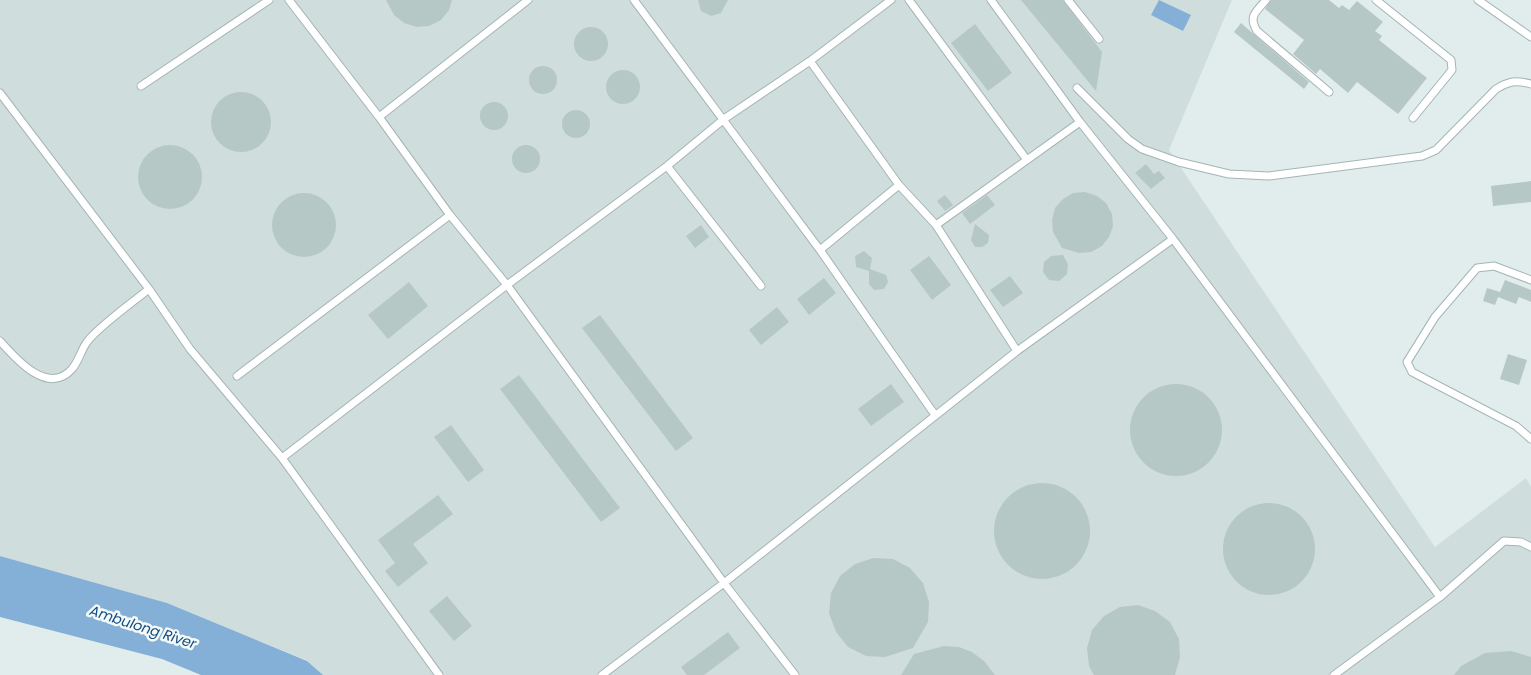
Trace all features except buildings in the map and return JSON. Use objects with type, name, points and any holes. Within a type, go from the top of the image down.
[{"type":"lane","points":[[141,86],[269,0]]},
{"type":"lane","points":[[289,0],[379,117],[450,215],[507,285],[724,583],[795,675]]},
{"type":"lane","points":[[379,117],[528,0]]},
{"type":"lane","points":[[634,0],[820,250],[936,415]]},
{"type":"lane","points":[[282,458],[507,285],[667,166],[724,119],[810,61],[891,0]]},
{"type":"lane","points":[[909,0],[1027,160]]},
{"type":"lane","points":[[991,0],[1080,122],[1173,239],[1440,597]]},
{"type":"lane","points":[[1068,0],[1100,40]]},
{"type":"lane","points":[[1266,0],[1252,17],[1252,22],[1257,31],[1329,92]]},
{"type":"lane","points":[[1376,0],[1386,3],[1451,60],[1452,63],[1452,70],[1413,118]]},
{"type":"lane","points":[[1478,0],[1531,36]]},
{"type":"lane","points":[[810,61],[900,185],[936,225],[1017,351]]},
{"type":"lane","points":[[1077,88],[1128,139],[1142,149],[1179,162],[1229,174],[1269,176],[1422,156],[1436,150],[1507,82],[1517,81],[1531,84]]},
{"type":"lane","points":[[0,93],[148,289],[190,349],[282,458],[439,675]]},
{"type":"lane","points":[[936,225],[1080,122]]},
{"type":"lane","points":[[667,166],[761,286]]},
{"type":"lane","points":[[820,250],[900,185]]},
{"type":"lane","points":[[237,376],[450,215]]},
{"type":"lane","points":[[602,675],[724,583],[1017,351],[1173,239]]},
{"type":"lane","points":[[1531,280],[1494,266],[1477,268],[1435,317],[1407,362],[1412,372],[1516,426],[1531,439]]},
{"type":"lane","points":[[0,342],[18,362],[34,373],[52,378],[64,376],[73,368],[88,341],[148,289]]},
{"type":"lane","points":[[1334,675],[1440,597],[1504,541],[1520,542],[1531,546]]},
{"type":"shaded area","points":[[0,0],[1232,0],[1169,150],[1435,547],[1526,478],[1531,487],[1531,675],[323,675],[306,660],[167,603],[0,556]]},
{"type":"water","points":[[1159,0],[1191,15],[1183,31],[1151,15]]},
{"type":"water","name":"Ambulong River","points":[[0,556],[167,603],[307,661],[323,675],[201,675],[162,659],[0,617]]}]
